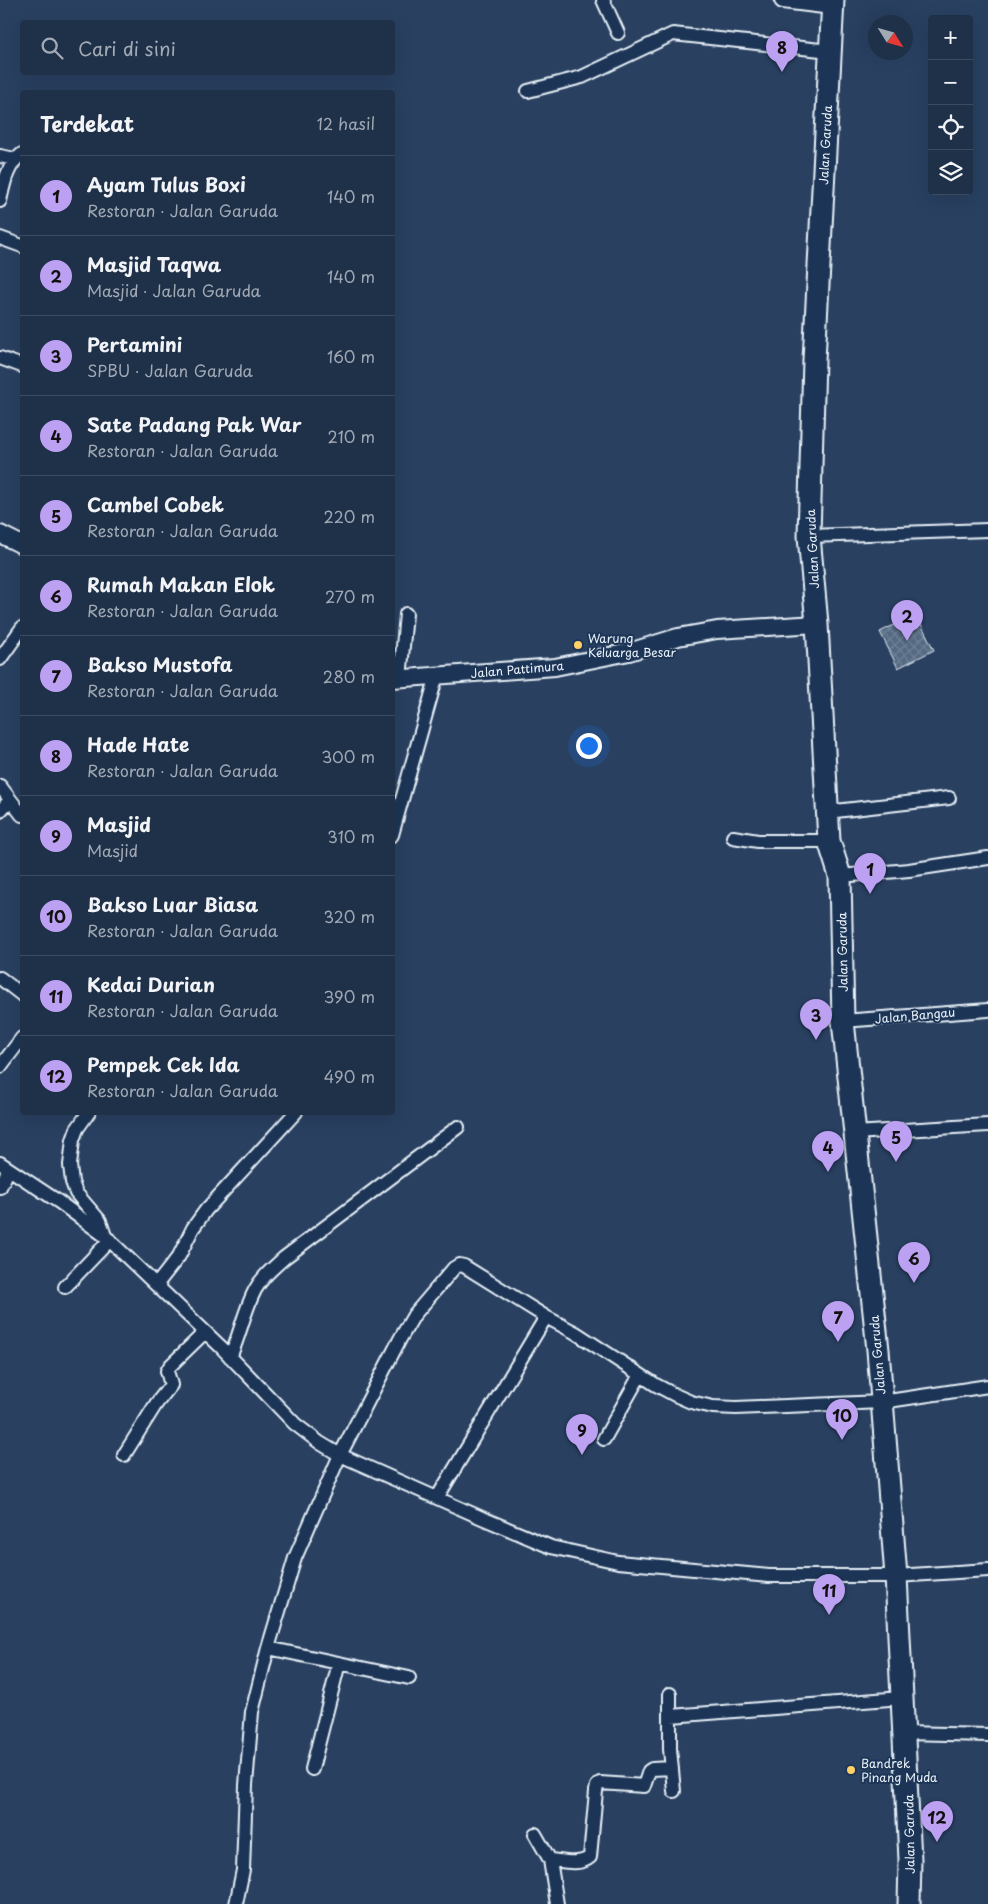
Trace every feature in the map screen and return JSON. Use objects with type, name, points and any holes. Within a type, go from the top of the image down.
[{"type":"highway","name":"Jalan Garuda","points":[[832,3],[814,360],[809,536],[817,624],[829,841],[840,876],[843,1021],[877,1340],[896,1576],[910,1860],[909,1904]]},
{"type":"street","points":[[603,0],[618,33]]},
{"type":"street","points":[[782,0],[832,3]]},
{"type":"street","points":[[528,92],[582,77],[673,34],[830,51]]},
{"type":"street","points":[[0,156],[19,157],[6,179],[0,201]]},
{"type":"street","points":[[0,238],[20,245]]},
{"type":"street","points":[[0,358],[20,365]]},
{"type":"street","points":[[809,536],[988,530]]},
{"type":"street","points":[[0,534],[20,544]]},
{"type":"street","points":[[396,679],[406,614]]},
{"type":"street","name":"Jalan Pattimura","points":[[396,679],[555,667],[629,652],[678,638],[717,630],[817,624]]},
{"type":"street","points":[[0,659],[20,631]]},
{"type":"street","points":[[395,826],[437,675]]},
{"type":"street","points":[[0,786],[20,812]]},
{"type":"street","points":[[827,812],[949,798]]},
{"type":"street","points":[[0,811],[10,800]]},
{"type":"street","points":[[733,837],[758,841],[829,841]]},
{"type":"street","points":[[840,876],[909,870],[988,858]]},
{"type":"street","points":[[0,978],[20,993]]},
{"type":"street","name":"Jalan Bangau","points":[[843,1021],[988,1010]]},
{"type":"street","points":[[2,1061],[20,1040]]},
{"type":"street","points":[[87,1115],[73,1140],[70,1165],[72,1182],[76,1194],[100,1221],[108,1238]]},
{"type":"street","points":[[157,1284],[179,1256],[193,1228],[206,1210],[293,1115]]},
{"type":"street","points":[[854,1133],[988,1125]]},
{"type":"street","points":[[230,1356],[251,1300],[263,1278],[284,1258],[458,1127]]},
{"type":"street","points":[[0,1187],[4,1166],[108,1238],[206,1332],[295,1424],[320,1443],[437,1498],[551,1547],[618,1562],[769,1576],[896,1576],[988,1570]]},
{"type":"street","points":[[65,1287],[108,1238]]},
{"type":"street","points":[[236,1904],[243,1870],[246,1785],[252,1712],[268,1648],[295,1558],[340,1454],[407,1327],[414,1315],[456,1266],[464,1266],[675,1395],[691,1402],[713,1407],[736,1408],[882,1402],[988,1386]]},
{"type":"street","points":[[437,1498],[546,1317]]},
{"type":"street","points":[[124,1455],[156,1404],[171,1386],[168,1371],[170,1366],[206,1332]]},
{"type":"street","points":[[604,1439],[640,1375]]},
{"type":"street","points":[[268,1648],[409,1678]]},
{"type":"street","points":[[312,1769],[339,1663]]},
{"type":"street","points":[[670,1694],[674,1791]]},
{"type":"street","points":[[671,1716],[902,1698]]},
{"type":"street","points":[[904,1733],[988,1735]]},
{"type":"street","points":[[550,1860],[578,1862],[587,1860],[590,1857],[596,1791],[600,1783],[644,1786],[649,1771],[672,1768]]},
{"type":"street","points":[[535,1834],[550,1860],[557,1904]]},
{"type":"building","points":[[916,614],[934,650],[898,668],[880,632]]},
{"type":"place","name":"Hade Hate","points":[[782,72]]},
{"type":"place","name":"Masjid Taqwa","points":[[907,641]]},
{"type":"place","name":"Warung Keluarga Besar","points":[[578,645]]},
{"type":"place","name":"Ayam Tulus Boxi","points":[[870,894]]},
{"type":"place","name":"Pertamini","points":[[816,1040]]},
{"type":"place","name":"Cambel Cobek","points":[[896,1162]]},
{"type":"place","name":"Sate Padang Pak War","points":[[828,1172]]},
{"type":"place","name":"Rumah Makan Elok","points":[[914,1283]]},
{"type":"place","name":"Bakso Mustofa","points":[[838,1342]]},
{"type":"place","name":"Bakso Luar Biasa","points":[[842,1440]]},
{"type":"place","name":"Masjid","points":[[582,1455]]},
{"type":"place","name":"Kedai Durian","points":[[829,1615]]},
{"type":"place","name":"Bandrek Pinang Muda","points":[[851,1770]]},
{"type":"place","name":"Pempek Cek Ida","points":[[937,1842]]}]
